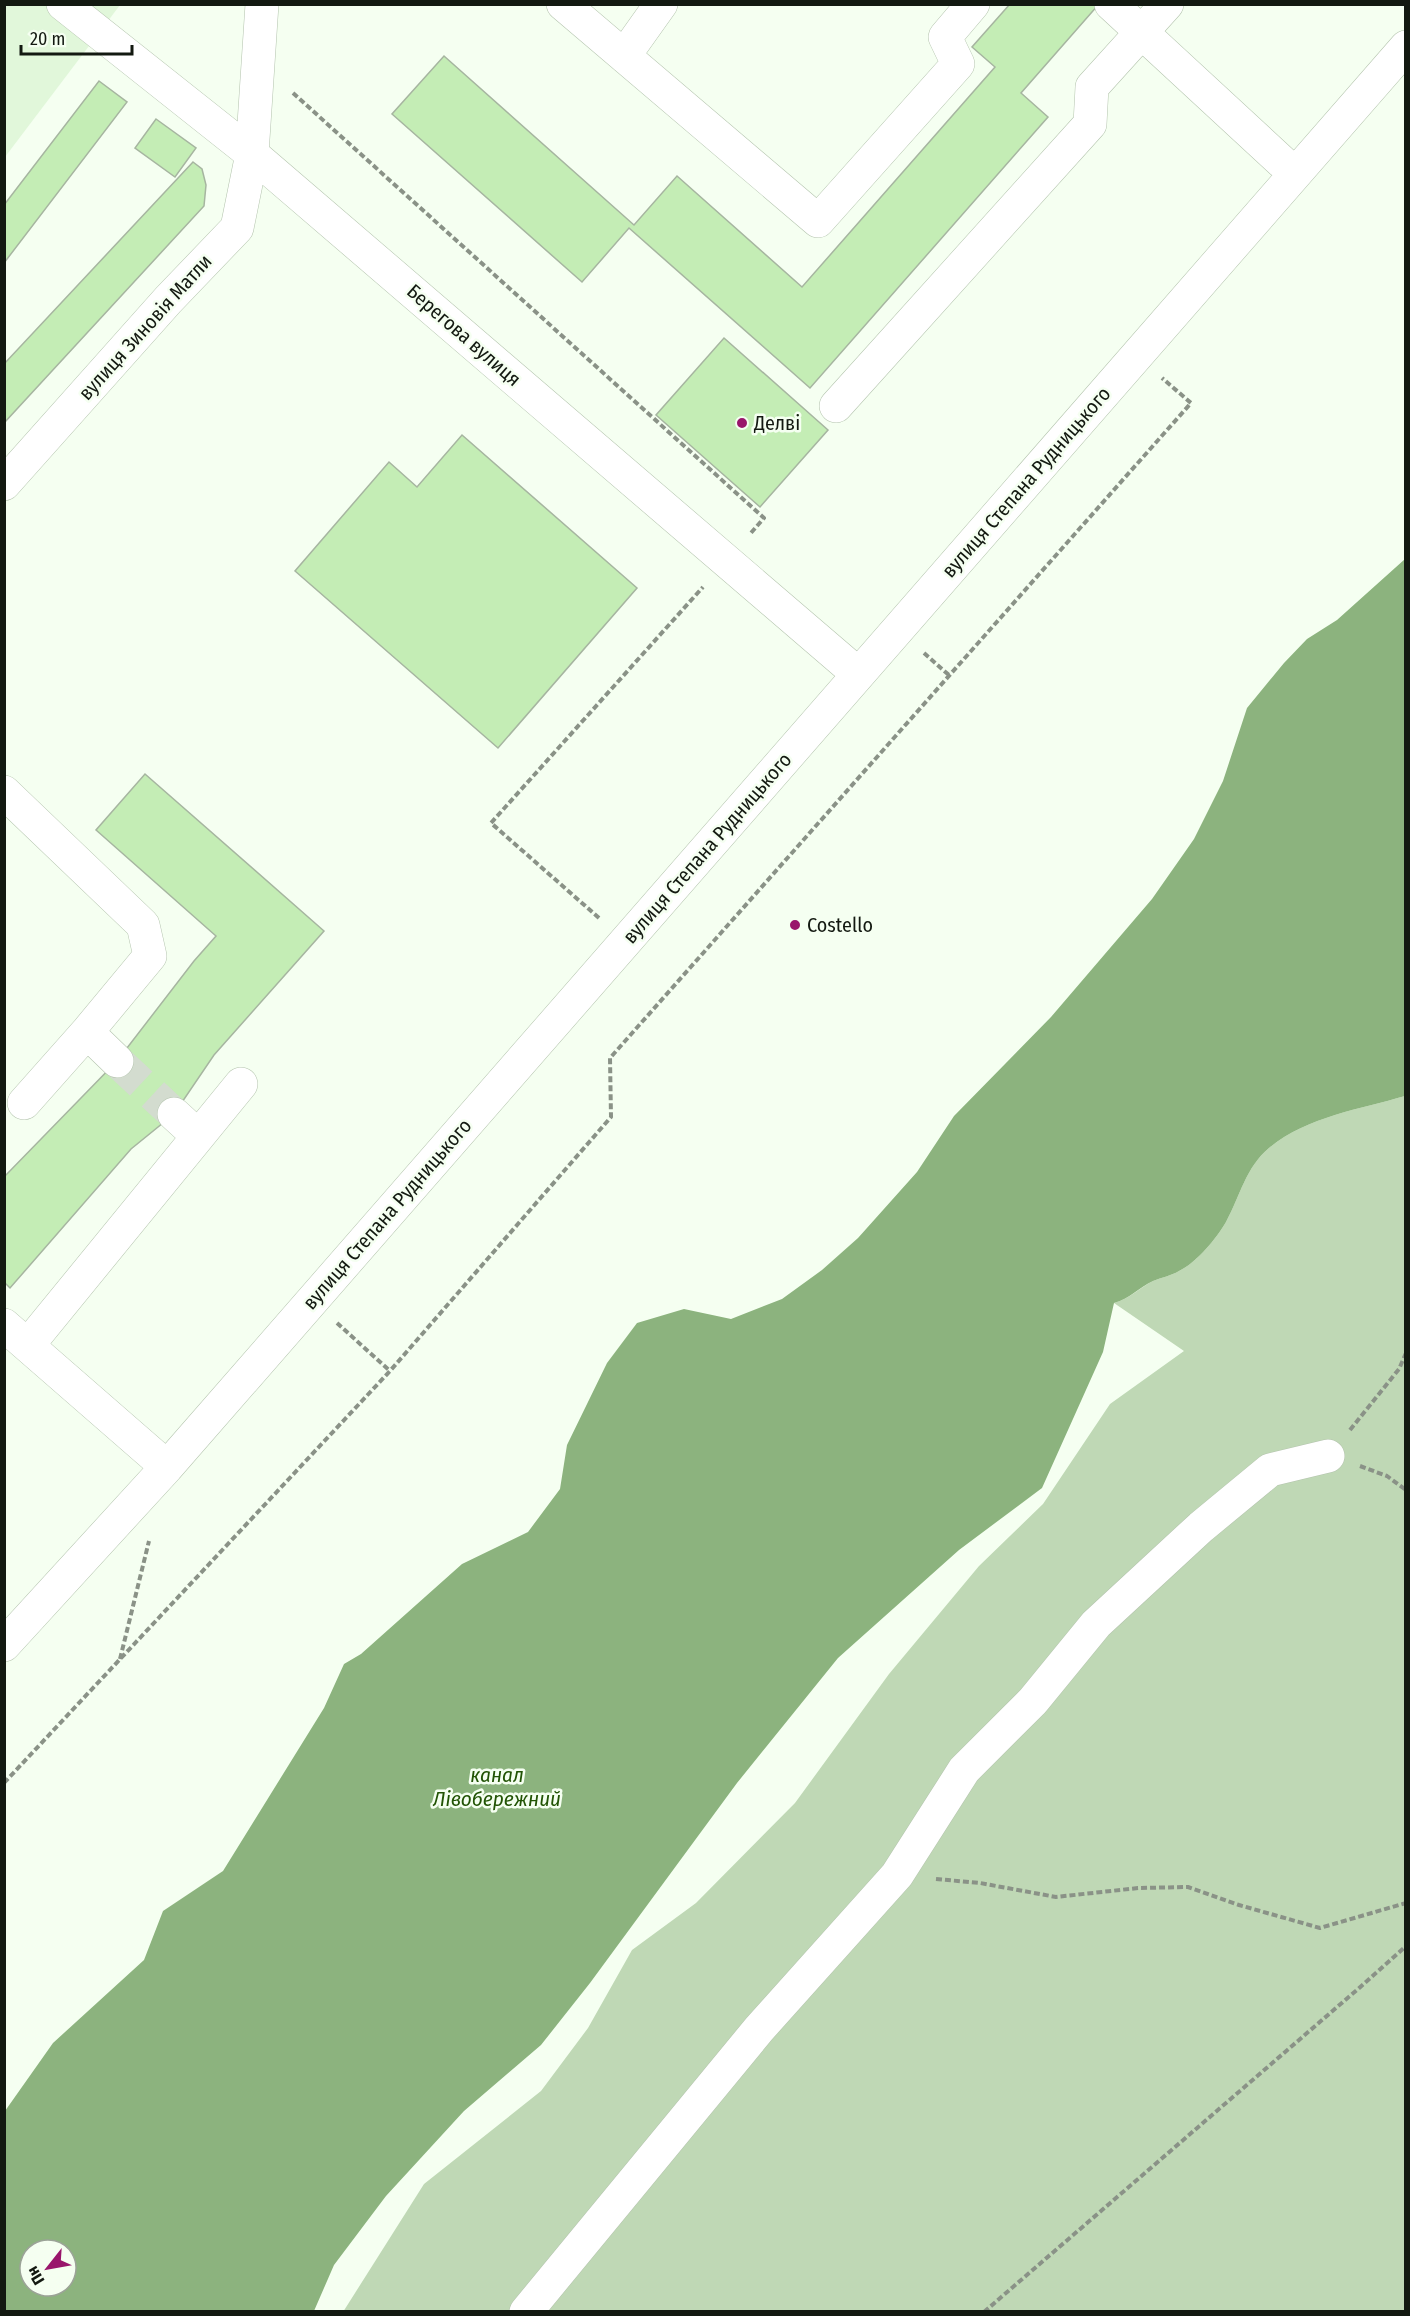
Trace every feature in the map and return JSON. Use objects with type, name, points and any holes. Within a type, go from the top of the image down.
[{"type":"street","name":"Берегова вулиця","points":[[63,4],[252,154],[858,674]]},
{"type":"street","name":"вулиця Зиновія Матли","points":[[4,484],[168,300],[237,228],[252,154],[262,4]]},
{"type":"street","points":[[563,4],[818,221],[958,64],[945,37],[974,4]]},
{"type":"street","points":[[624,56],[661,4]]},
{"type":"street","points":[[1111,4],[1295,174]]},
{"type":"street","points":[[836,406],[1090,124],[1092,87],[1167,4]]},
{"type":"street","name":"вулиця Степана Рудницького","points":[[4,1645],[167,1467],[1406,48]]},
{"type":"street","points":[[4,792],[143,925],[150,956],[24,1103]]},
{"type":"street","points":[[87,1032],[117,1060]]},
{"type":"street","points":[[167,1467],[16,1335],[198,1136],[241,1084]]},
{"type":"street","points":[[174,1114],[198,1136]]},
{"type":"street","points":[[526,2312],[759,2029],[897,1875],[964,1770],[1033,1701],[1096,1624],[1201,1527],[1270,1470],[1328,1456]]},
{"type":"path","points":[[259,63],[764,518]]},
{"type":"path","points":[[4,1783],[390,1371],[611,1117],[610,1058],[1191,403],[1137,355]]},
{"type":"path","points":[[625,942],[491,823],[726,560]]},
{"type":"path","points":[[312,1300],[390,1371]]},
{"type":"path","points":[[1406,1353],[1399,1370],[1328,1456],[1387,1476],[1406,1490]]},
{"type":"path","points":[[120,1660],[151,1535]]},
{"type":"path","points":[[897,1875],[980,1882],[1056,1897],[1138,1888],[1188,1887],[1239,1905],[1320,1928],[1406,1903]]},
{"type":"path","points":[[984,2312],[1406,1946]]},
{"type":"shaded area","points":[[5,5],[120,5],[5,157]]},
{"type":"shaded area","points":[[1405,1096],[1405,2311],[343,2312],[424,2184],[541,2091],[588,2028],[632,1950],[696,1903],[795,1803],[889,1674],[979,1566],[1043,1504],[1110,1404],[1184,1351],[1114,1303],[1153,1281],[1176,1273],[1199,1256],[1226,1222],[1255,1164],[1269,1148],[1284,1137],[1334,1115]]},
{"type":"water","name":"канал Лівобережний","points":[[1405,559],[1405,1096],[1334,1115],[1284,1137],[1269,1148],[1255,1164],[1226,1222],[1199,1256],[1176,1273],[1153,1281],[1114,1303],[1103,1352],[1042,1488],[959,1550],[838,1658],[737,1783],[590,1983],[541,2045],[464,2111],[386,2196],[334,2265],[314,2311],[5,2311],[5,2111],[53,2043],[144,1960],[163,1911],[223,1871],[324,1708],[344,1664],[361,1654],[462,1564],[528,1532],[560,1489],[567,1445],[607,1363],[637,1323],[684,1309],[731,1319],[782,1299],[822,1270],[858,1238],[917,1172],[954,1116],[1051,1017],[1152,899],[1194,839],[1223,781],[1247,708],[1307,639],[1337,620]]},
{"type":"building","points":[[1010,4],[1099,4],[1021,93],[1048,117],[810,388],[629,228],[582,282],[392,114],[444,56],[634,225],[677,176],[802,287],[995,67],[972,47]]},
{"type":"building","points":[[99,81],[127,102],[4,263],[4,205]]},
{"type":"building","points":[[156,119],[196,148],[175,177],[135,148]]},
{"type":"building","points":[[193,162],[202,169],[206,185],[204,206],[4,423],[4,364]]},
{"type":"building","name":"Делві","points":[[724,338],[828,430],[760,507],[656,415]]},
{"type":"building","points":[[462,435],[637,588],[498,748],[295,571],[389,462],[417,487]]},
{"type":"building","points":[[145,774],[324,931],[214,1055],[174,1114],[131,1149],[10,1288],[4,1282],[4,1177],[117,1061],[216,936],[96,830]]},
{"type":"tunnel","points":[[117,1061],[174,1114]]},
{"type":"place","name":"Делві","points":[[742,423]]},
{"type":"place","name":"Costello","points":[[795,925]]}]
